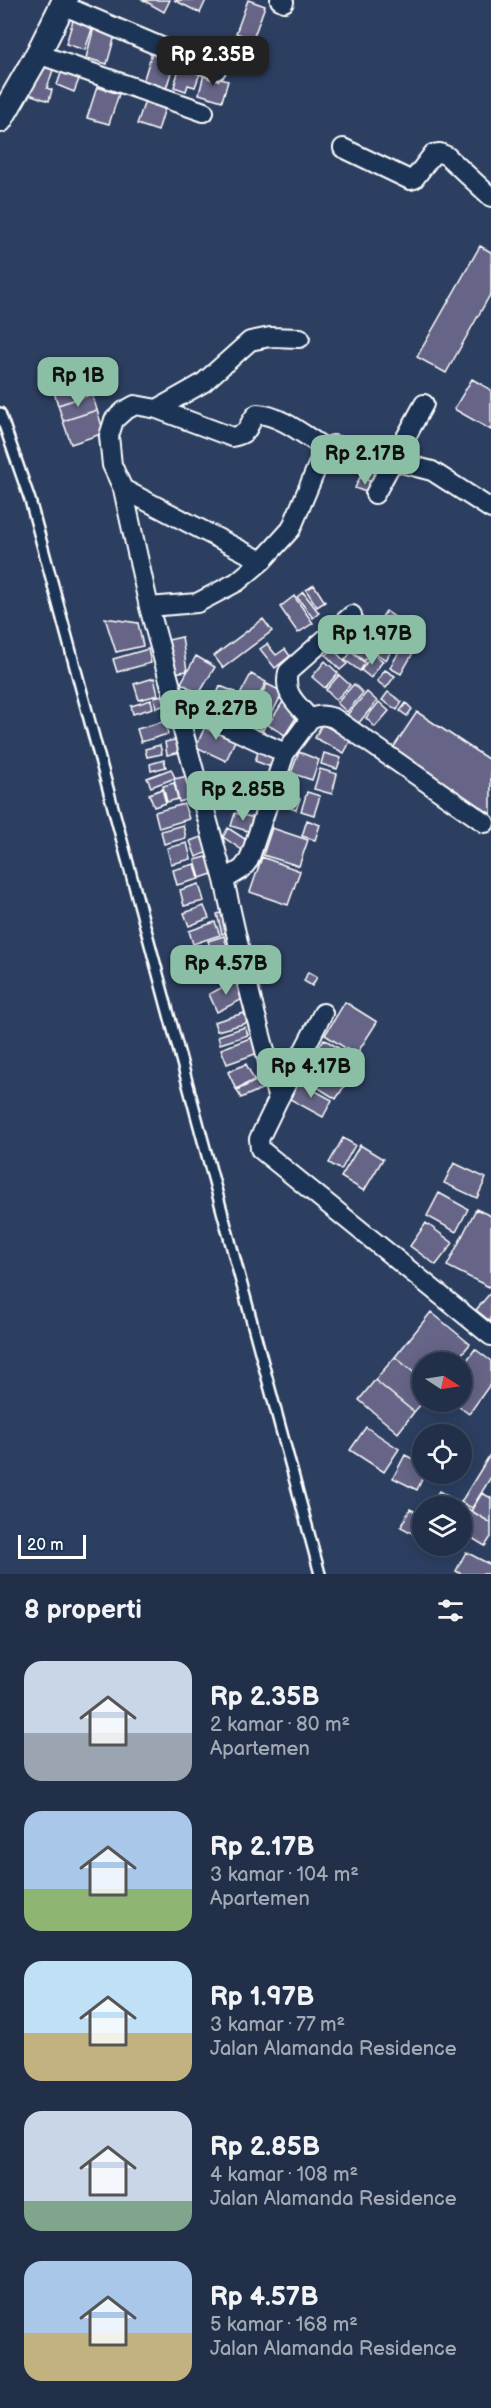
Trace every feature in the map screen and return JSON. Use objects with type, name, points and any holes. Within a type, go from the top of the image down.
[{"type":"street","points":[[0,120],[38,54],[63,3],[216,70]]},
{"type":"street","points":[[38,54],[204,112]]},
{"type":"street","points":[[343,148],[410,180],[414,179],[433,153],[440,153],[447,156],[491,197]]},
{"type":"street","points":[[157,409],[203,383],[250,341],[270,337],[300,338]]},
{"type":"street","points":[[375,494],[423,404]]},
{"type":"street","points":[[278,1100],[224,880],[149,607],[123,489],[112,465],[109,436],[114,420],[135,405],[157,409],[232,437],[242,435],[249,430],[257,414],[265,414],[285,423],[326,448]]},
{"type":"street","points":[[149,607],[198,603],[237,582],[262,561],[291,529],[326,448],[333,445],[432,471],[491,509]]},
{"type":"street","points":[[123,489],[262,561]]},
{"type":"street","points":[[310,719],[289,694],[285,685],[288,672],[352,615]]},
{"type":"street","points":[[177,704],[285,753]]},
{"type":"street","points":[[224,880],[242,869],[249,860],[285,753],[310,719],[324,714],[334,718],[485,823]]},
{"type":"street","points":[[323,1013],[259,1139],[262,1152],[491,1336]]},
{"type":"lane","points":[[0,414],[30,500],[320,1574]]},
{"type":"building","points":[[143,0],[170,0],[164,12]]},
{"type":"building","points":[[174,0],[206,0],[200,13]]},
{"type":"building","points":[[248,0],[265,6],[253,39],[236,33]]},
{"type":"building","points":[[74,17],[94,23],[85,50],[66,44]]},
{"type":"building","points":[[94,27],[116,32],[107,64],[86,58]]},
{"type":"building","points":[[153,49],[176,56],[166,89],[143,82]]},
{"type":"building","points":[[39,58],[55,64],[47,88],[52,90],[49,101],[26,93]]},
{"type":"building","points":[[181,61],[202,68],[195,87],[188,85],[186,91],[174,87]]},
{"type":"building","points":[[63,67],[81,74],[74,92],[57,85]]},
{"type":"building","points":[[204,74],[228,81],[222,101],[199,94]]},
{"type":"building","points":[[97,87],[119,94],[109,124],[87,118]]},
{"type":"building","points":[[147,95],[167,101],[158,131],[137,124]]},
{"type":"building","points":[[480,246],[491,252],[491,293],[446,373],[417,357]]},
{"type":"building","points":[[84,368],[92,394],[58,405],[50,379]]},
{"type":"building","points":[[472,379],[491,390],[491,430],[454,409]]},
{"type":"building","points":[[92,394],[97,410],[63,421],[58,405]]},
{"type":"building","points":[[97,410],[104,433],[71,444],[63,421]]},
{"type":"building","points":[[368,462],[384,468],[376,484],[360,477]]},
{"type":"building","points":[[360,477],[376,484],[371,494],[355,488]]},
{"type":"building","points":[[314,585],[325,602],[317,607],[306,590]]},
{"type":"building","points":[[303,592],[319,613],[313,618],[297,597]]},
{"type":"building","points":[[294,596],[313,623],[298,633],[280,607]]},
{"type":"building","points":[[386,611],[409,627],[395,646],[373,630]]},
{"type":"building","points":[[105,618],[138,623],[143,646],[116,652]]},
{"type":"building","points":[[263,619],[272,631],[223,668],[214,656]]},
{"type":"building","points":[[349,623],[376,646],[364,661],[337,638]]},
{"type":"building","points":[[411,630],[422,637],[401,674],[390,668]]},
{"type":"building","points":[[182,637],[187,671],[173,673],[168,640]]},
{"type":"building","points":[[267,644],[276,655],[285,649],[290,656],[275,668],[260,649]]},
{"type":"building","points":[[383,645],[392,650],[386,660],[377,654]]},
{"type":"building","points":[[148,649],[151,663],[117,672],[113,659]]},
{"type":"building","points":[[333,649],[347,664],[340,670],[326,655]]},
{"type":"building","points":[[351,652],[365,663],[360,671],[345,660]]},
{"type":"building","points":[[373,654],[383,661],[371,678],[361,670]]},
{"type":"building","points":[[196,656],[215,667],[199,694],[181,683]]},
{"type":"building","points":[[325,661],[338,673],[325,688],[312,677]]},
{"type":"building","points":[[385,670],[395,676],[386,688],[377,681]]},
{"type":"building","points":[[251,674],[266,682],[248,717],[233,708]]},
{"type":"building","points":[[339,675],[350,685],[336,700],[326,690]]},
{"type":"building","points":[[154,678],[158,695],[139,700],[134,684]]},
{"type":"building","points":[[267,684],[283,692],[263,730],[248,721]]},
{"type":"building","points":[[354,684],[363,693],[347,712],[337,703]]},
{"type":"building","points":[[220,686],[235,692],[227,711],[213,705]]},
{"type":"building","points":[[367,692],[377,701],[358,724],[347,715]]},
{"type":"building","points":[[388,692],[402,702],[397,710],[382,700]]},
{"type":"building","points":[[167,694],[169,704],[156,708],[154,697]]},
{"type":"building","points":[[151,700],[153,708],[133,714],[131,706]]},
{"type":"building","points":[[284,700],[301,710],[285,735],[268,725]]},
{"type":"building","points":[[379,702],[389,711],[375,727],[366,718]]},
{"type":"building","points":[[406,703],[412,709],[407,716],[400,711]]},
{"type":"building","points":[[417,712],[491,761],[491,814],[393,748]]},
{"type":"building","points":[[165,721],[168,734],[141,742],[137,729]]},
{"type":"building","points":[[207,722],[237,736],[226,761],[196,747]]},
{"type":"building","points":[[322,724],[351,740],[344,753],[315,738]]},
{"type":"building","points":[[179,739],[181,752],[167,755],[165,742]]},
{"type":"building","points":[[160,745],[162,754],[147,757],[145,749]]},
{"type":"building","points":[[259,749],[275,755],[271,767],[255,761]]},
{"type":"building","points":[[299,752],[319,760],[312,780],[291,773]]},
{"type":"building","points":[[324,753],[341,758],[337,769],[321,764]]},
{"type":"building","points":[[164,760],[166,767],[151,771],[150,764]]},
{"type":"building","points":[[171,769],[175,778],[151,787],[147,778]]},
{"type":"building","points":[[320,769],[337,774],[332,794],[314,789]]},
{"type":"building","points":[[188,776],[193,798],[179,802],[174,779]]},
{"type":"building","points":[[174,783],[178,799],[167,802],[163,786]]},
{"type":"building","points":[[162,789],[166,803],[154,807],[149,794]]},
{"type":"building","points":[[307,792],[320,796],[314,815],[301,811]]},
{"type":"building","points":[[286,793],[300,799],[296,810],[281,805]]},
{"type":"building","points":[[184,804],[189,819],[159,828],[155,812]]},
{"type":"building","points":[[235,813],[255,818],[251,832],[231,826]]},
{"type":"building","points":[[307,820],[320,825],[315,840],[302,836]]},
{"type":"building","points":[[183,825],[186,838],[164,844],[161,831]]},
{"type":"building","points":[[228,828],[248,841],[242,850],[223,837]]},
{"type":"building","points":[[272,828],[308,840],[299,866],[263,855]]},
{"type":"building","points":[[201,837],[208,852],[196,857],[190,841]]},
{"type":"building","points":[[187,843],[191,859],[171,864],[167,848]]},
{"type":"building","points":[[210,856],[215,873],[200,878],[195,860]]},
{"type":"building","points":[[262,857],[300,871],[288,905],[250,892]]},
{"type":"building","points":[[195,864],[199,879],[177,885],[173,870]]},
{"type":"building","points":[[199,884],[204,901],[184,906],[180,890]]},
{"type":"building","points":[[204,906],[209,918],[189,926],[184,913]]},
{"type":"building","points":[[228,911],[233,931],[222,934],[217,914]]},
{"type":"building","points":[[215,922],[220,935],[193,944],[189,931]]},
{"type":"building","points":[[224,936],[227,946],[211,950],[208,941]]},
{"type":"building","points":[[217,951],[219,960],[199,964],[197,956]]},
{"type":"building","points":[[221,961],[225,972],[205,978],[202,968]]},
{"type":"building","points":[[308,972],[317,977],[312,986],[304,981]]},
{"type":"building","points":[[235,981],[243,999],[217,1012],[209,994]]},
{"type":"building","points":[[345,1002],[377,1022],[356,1055],[325,1035]]},
{"type":"building","points":[[244,1013],[247,1023],[217,1031],[214,1022]]},
{"type":"building","points":[[245,1027],[248,1035],[220,1044],[218,1036]]},
{"type":"building","points":[[253,1037],[258,1053],[227,1064],[221,1049]]},
{"type":"building","points":[[324,1039],[353,1057],[342,1075],[313,1057]]},
{"type":"building","points":[[310,1062],[345,1085],[336,1099],[301,1077]]},
{"type":"building","points":[[246,1064],[254,1080],[236,1089],[228,1072]]},
{"type":"building","points":[[262,1078],[266,1087],[241,1098],[237,1090]]},
{"type":"building","points":[[299,1082],[332,1100],[323,1117],[290,1099]]},
{"type":"building","points":[[343,1138],[355,1145],[341,1170],[329,1163]]},
{"type":"building","points":[[360,1145],[383,1159],[364,1191],[341,1177]]},
{"type":"building","points":[[454,1163],[486,1178],[477,1198],[444,1183]]},
{"type":"building","points":[[439,1193],[468,1209],[456,1232],[427,1216]]},
{"type":"building","points":[[476,1209],[491,1216],[491,1283],[489,1287],[447,1266]]},
{"type":"building","points":[[426,1223],[453,1243],[436,1265],[410,1246]]},
{"type":"building","points":[[491,1292],[491,1322],[476,1310]]},
{"type":"building","points":[[431,1312],[470,1344],[463,1352],[412,1352],[412,1371],[395,1357]]},
{"type":"building","points":[[475,1349],[491,1361],[491,1383],[472,1410],[472,1353]]},
{"type":"building","points":[[395,1357],[412,1371],[412,1410],[375,1380]]},
{"type":"building","points":[[375,1380],[414,1412],[398,1433],[359,1400]]},
{"type":"building","points":[[366,1427],[399,1449],[384,1472],[350,1450]]},
{"type":"building","points":[[491,1453],[491,1477],[472,1508],[472,1496],[465,1496]]},
{"type":"building","points":[[405,1455],[412,1458],[412,1484],[420,1484],[417,1490],[393,1478]]},
{"type":"building","points":[[439,1491],[447,1496],[436,1496]]},
{"type":"building","points":[[482,1493],[491,1498],[491,1523],[472,1512]]},
{"type":"building","points":[[410,1509],[412,1510],[412,1533],[401,1527]]},
{"type":"building","points":[[472,1511],[491,1523],[491,1537],[485,1546],[472,1538]]},
{"type":"building","points":[[472,1555],[491,1565],[491,1574],[461,1574],[456,1571],[464,1556]]}]
